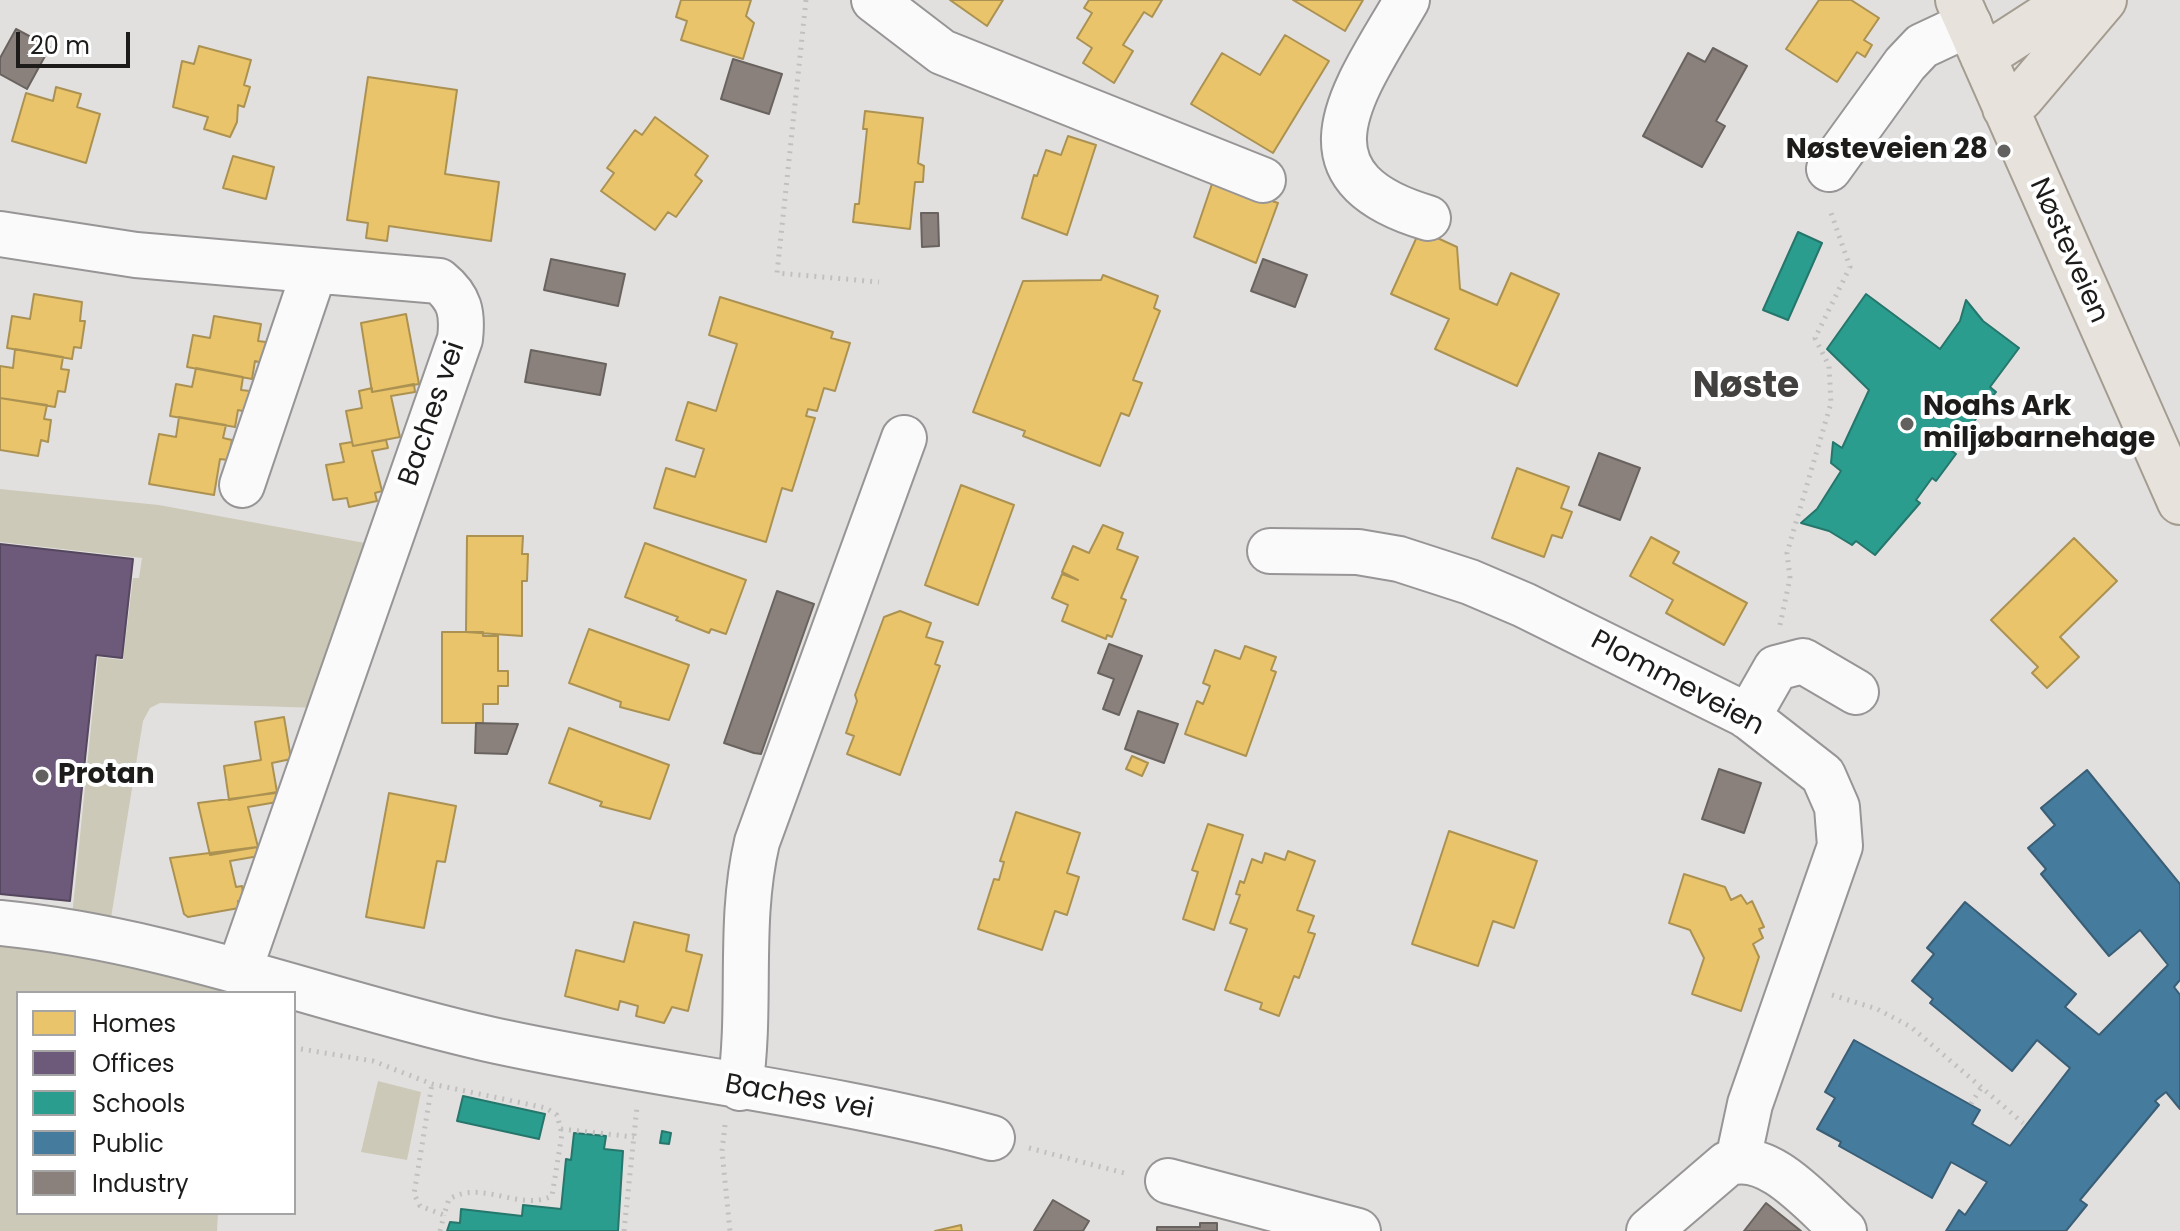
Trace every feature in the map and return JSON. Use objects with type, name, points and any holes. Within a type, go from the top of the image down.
[{"type":"main road","points":[[1970,27],[2071,0]]},
{"type":"main road","points":[[2005,108],[2031,86],[2104,0]]},
{"type":"main road","name":"Nøsteveien","points":[[1970,27],[2180,502]]},
{"type":"street","points":[[874,0],[942,52],[1263,180]]},
{"type":"street","points":[[1407,0],[1350,98],[1342,150],[1353,173],[1375,197],[1396,208],[1428,218]]},
{"type":"street","points":[[1829,169],[1905,64],[1922,46],[1970,27]]},
{"type":"street","name":"Baches vei","points":[[0,234],[136,255],[439,281],[453,292],[463,314],[460,339],[239,971]]},
{"type":"street","points":[[242,485],[314,272]]},
{"type":"street","points":[[735,1087],[747,1012],[747,906],[757,842],[904,438]]},
{"type":"street","name":"Plommeveien","points":[[1270,551],[1358,552],[1399,559],[1470,582],[1524,605],[1748,717],[1823,775],[1832,792],[1841,827],[1840,846],[1750,1104],[1738,1160]]},
{"type":"street","points":[[1748,717],[1776,668],[1803,661],[1856,692]]},
{"type":"street","name":"Baches vei","points":[[0,923],[44,928],[239,971],[485,1038],[643,1071],[905,1116],[992,1138]]},
{"type":"street","points":[[1649,1231],[1727,1164],[1738,1160],[1764,1165],[1844,1231]]},
{"type":"street","points":[[1168,1181],[1263,1220],[1358,1231]]},
{"type":"path","points":[[806,0],[777,273],[879,282]]},
{"type":"path","points":[[1776,668],[1776,636],[1790,578],[1787,553],[1831,403],[1829,366],[1815,338],[1850,267],[1834,221]]},
{"type":"path","points":[[1793,981],[1877,1009],[1911,1027],[2023,1123]]},
{"type":"path","points":[[301,1049],[373,1061],[432,1084],[546,1108],[557,1115],[561,1129],[552,1196],[540,1201],[464,1190],[449,1199],[440,1231]]},
{"type":"path","points":[[624,1231],[643,1071]]},
{"type":"path","points":[[432,1084],[414,1194],[420,1206],[444,1215]]},
{"type":"path","points":[[1971,1104],[1982,1086]]},
{"type":"path","points":[[730,1231],[722,1151],[735,1087]]},
{"type":"path","points":[[561,1129],[634,1137]]},
{"type":"path","points":[[992,1138],[1112,1171],[1168,1181]]},
{"type":"shaded area","points":[[0,489],[159,505],[376,545],[320,708],[160,703],[150,708],[143,721],[110,924],[72,916],[98,657],[123,660],[133,578],[139,578],[142,558],[0,542]]},
{"type":"shaded area","points":[[0,939],[231,981],[230,991],[16,991],[16,1215],[218,1215],[217,1231],[0,1231]]},
{"type":"shaded area","points":[[378,1081],[421,1092],[407,1160],[361,1152]]},
{"type":"building: Homes","points":[[681,0],[751,0],[746,16],[754,23],[743,59],[681,40],[687,21],[676,17]]},
{"type":"building: Homes","points":[[950,0],[1003,0],[987,26]]},
{"type":"building: Homes","points":[[1089,0],[1162,0],[1152,17],[1144,12],[1123,45],[1133,51],[1114,83],[1083,63],[1092,48],[1077,38],[1092,13],[1084,8]]},
{"type":"building: Homes","points":[[1293,0],[1363,0],[1345,31]]},
{"type":"building: Homes","points":[[1819,0],[1851,0],[1879,18],[1864,40],[1872,45],[1865,57],[1857,52],[1837,82],[1786,49]]},
{"type":"building: Homes","points":[[1285,35],[1329,61],[1273,153],[1191,104],[1222,53],[1260,75]]},
{"type":"building: Homes","points":[[199,46],[251,60],[244,85],[250,87],[244,107],[238,105],[237,122],[230,137],[204,129],[208,117],[173,107],[182,61],[194,64]]},
{"type":"building: Homes","points":[[368,77],[457,90],[445,174],[499,182],[491,241],[389,226],[387,241],[366,238],[368,223],[347,220]]},
{"type":"building: Homes","points":[[56,87],[81,94],[77,107],[100,114],[86,163],[12,141],[26,93],[53,101]]},
{"type":"building: Homes","points":[[865,111],[923,118],[918,163],[924,166],[923,182],[915,182],[910,229],[853,222],[855,204],[859,204],[867,129],[863,129]]},
{"type":"building: Homes","points":[[655,117],[708,156],[695,175],[702,181],[676,217],[668,212],[655,230],[601,191],[614,173],[607,168],[635,130],[642,135]]},
{"type":"building: Homes","points":[[1068,136],[1096,145],[1067,235],[1022,218],[1034,175],[1037,176],[1046,150],[1061,155]]},
{"type":"building: Homes","points":[[233,156],[274,167],[266,199],[223,188]]},
{"type":"building: Homes","points":[[1213,181],[1278,203],[1256,263],[1194,237]]},
{"type":"building: Homes","points":[[1420,230],[1457,247],[1460,289],[1497,305],[1511,273],[1559,294],[1517,386],[1435,349],[1449,319],[1391,294]]},
{"type":"building: Homes","points":[[1103,275],[1158,296],[1154,308],[1160,311],[1133,380],[1142,383],[1129,416],[1121,413],[1100,466],[1023,436],[1025,431],[973,412],[1023,281],[1101,280]]},
{"type":"building: Homes","points":[[34,294],[82,302],[80,321],[85,321],[81,348],[74,347],[72,359],[7,348],[12,316],[30,319]]},
{"type":"building: Homes","points":[[720,297],[833,332],[831,338],[850,343],[835,391],[824,388],[817,411],[808,409],[806,416],[815,418],[792,491],[782,488],[766,542],[654,508],[666,468],[695,477],[704,449],[676,440],[688,402],[716,411],[737,344],[709,335]]},
{"type":"building: Homes","points":[[406,314],[419,384],[372,392],[361,323]]},
{"type":"building: Homes","points":[[214,316],[261,324],[258,341],[266,342],[263,363],[255,361],[252,379],[187,367],[193,335],[210,338]]},
{"type":"building: Homes","points":[[15,349],[63,357],[61,369],[69,370],[65,392],[58,391],[55,407],[0,398],[0,366],[13,368]]},
{"type":"building: Homes","points":[[196,368],[243,377],[241,390],[250,391],[247,412],[238,410],[235,427],[170,416],[176,384],[192,387]]},
{"type":"building: Homes","points":[[414,384],[415,392],[391,396],[400,437],[353,446],[346,411],[362,408],[359,391],[372,388],[372,392]]},
{"type":"building: Homes","points":[[0,398],[47,405],[44,419],[51,420],[48,442],[41,440],[38,456],[0,450]]},
{"type":"building: Homes","points":[[179,417],[226,425],[223,438],[232,440],[228,460],[220,459],[214,495],[149,484],[159,434],[176,437]]},
{"type":"building: Homes","points":[[386,440],[388,448],[372,451],[382,491],[375,493],[377,501],[349,507],[347,498],[333,500],[326,465],[344,462],[340,444],[352,442],[353,446]]},
{"type":"building: Homes","points":[[1517,468],[1569,487],[1561,508],[1572,512],[1562,538],[1552,535],[1544,557],[1492,538]]},
{"type":"building: Homes","points":[[961,485],[1014,505],[978,605],[925,585]]},
{"type":"building: Homes","points":[[1103,525],[1123,533],[1117,549],[1138,557],[1121,598],[1126,600],[1112,637],[1107,635],[1106,639],[1062,621],[1068,605],[1052,598],[1062,574],[1078,580],[1062,572],[1073,546],[1089,553]]},
{"type":"building: Homes","points":[[467,536],[523,536],[522,554],[528,554],[527,581],[522,581],[522,636],[466,632]]},
{"type":"building: Homes","points":[[1651,537],[1679,552],[1673,563],[1747,603],[1724,645],[1666,613],[1673,600],[1630,576]]},
{"type":"building: Homes","points":[[2074,538],[2117,581],[2060,637],[2079,657],[2047,688],[2032,673],[2038,667],[1991,620]]},
{"type":"building: Homes","points":[[645,543],[746,580],[726,634],[711,629],[709,633],[676,620],[678,617],[625,597]]},
{"type":"building: Homes","points":[[900,611],[931,623],[926,637],[943,642],[935,664],[940,666],[900,775],[847,754],[854,736],[846,733],[857,701],[855,695],[884,617]]},
{"type":"building: Homes","points":[[589,629],[689,665],[669,720],[620,707],[621,702],[569,683]]},
{"type":"building: Homes","points":[[442,632],[483,632],[483,636],[498,636],[498,671],[508,671],[508,686],[498,686],[498,704],[483,704],[483,723],[442,723]]},
{"type":"building: Homes","points":[[1245,646],[1276,657],[1271,670],[1276,672],[1246,756],[1185,734],[1197,701],[1203,704],[1210,686],[1203,683],[1215,650],[1240,659]]},
{"type":"building: Homes","points":[[284,717],[291,759],[272,763],[277,792],[229,800],[224,766],[261,760],[255,722]]},
{"type":"building: Homes","points":[[569,728],[669,765],[650,819],[600,806],[602,802],[549,783]]},
{"type":"building: Homes","points":[[1132,756],[1148,763],[1142,776],[1126,769]]},
{"type":"building: Homes","points":[[276,793],[277,802],[248,807],[258,847],[210,855],[198,803]]},
{"type":"building: Homes","points":[[389,793],[456,806],[445,862],[437,861],[424,928],[366,917]]},
{"type":"building: Homes","points":[[1016,812],[1080,833],[1067,873],[1079,877],[1067,915],[1055,911],[1042,950],[978,929],[994,879],[999,880],[1004,862],[1000,861]]},
{"type":"building: Homes","points":[[1208,824],[1243,835],[1214,930],[1183,919],[1198,872],[1192,870]]},
{"type":"building: Homes","points":[[1449,831],[1537,861],[1514,928],[1493,921],[1478,966],[1412,944]]},
{"type":"building: Homes","points":[[257,847],[259,856],[230,861],[236,887],[242,886],[244,900],[238,901],[239,908],[188,917],[184,914],[170,858]]},
{"type":"building: Homes","points":[[1288,851],[1315,861],[1297,910],[1314,916],[1308,932],[1315,934],[1299,978],[1294,976],[1279,1016],[1260,1009],[1262,1003],[1225,990],[1247,929],[1230,923],[1240,895],[1236,894],[1240,881],[1244,883],[1252,859],[1262,863],[1265,853],[1285,860]]},
{"type":"building: Homes","points":[[1684,874],[1725,887],[1731,900],[1741,895],[1747,904],[1752,901],[1764,927],[1759,929],[1763,938],[1753,944],[1759,957],[1741,1011],[1692,994],[1704,958],[1690,930],[1669,923]]},
{"type":"building: Homes","points":[[634,922],[689,935],[686,951],[702,955],[688,1011],[672,1007],[664,1023],[636,1016],[638,1006],[620,1001],[618,1010],[565,996],[576,950],[624,962]]},
{"type":"building: Homes","points":[[961,1225],[962,1231],[935,1231]]},
{"type":"building: Offices","name":"Protan","points":[[0,544],[133,559],[122,658],[96,655],[70,901],[0,894]]},
{"type":"building: Schools","points":[[1798,232],[1822,243],[1788,320],[1763,310]]},
{"type":"building: Schools","points":[[1866,294],[1940,349],[1960,321],[1966,300],[1983,321],[2019,348],[1990,387],[1996,392],[1952,451],[1956,454],[1936,481],[1932,478],[1916,500],[1920,503],[1875,555],[1856,541],[1852,545],[1829,531],[1801,523],[1817,509],[1841,471],[1831,463],[1833,442],[1842,448],[1869,390],[1827,349]]},
{"type":"building: Schools","points":[[463,1096],[545,1114],[539,1139],[457,1121]]},
{"type":"building: Schools","points":[[662,1131],[671,1133],[669,1144],[660,1143]]},
{"type":"building: Schools","points":[[574,1133],[606,1136],[604,1149],[623,1151],[618,1231],[447,1231],[450,1222],[460,1223],[461,1209],[522,1216],[523,1205],[561,1209],[566,1159],[571,1160]]},
{"type":"building: Public","points":[[2087,770],[2180,884],[2180,980],[2174,987],[2180,995],[2180,1109],[2166,1092],[2155,1101],[2159,1105],[2080,1200],[2087,1205],[2066,1231],[1946,1231],[1959,1210],[1965,1215],[1987,1182],[1951,1162],[1932,1198],[1839,1146],[1841,1142],[1817,1129],[1835,1098],[1825,1092],[1854,1040],[1980,1110],[1972,1124],[2010,1146],[2070,1068],[2037,1040],[2012,1071],[1930,1003],[1933,999],[1912,981],[1934,954],[1927,948],[1965,902],[2076,994],[2065,1007],[2099,1035],[2168,965],[2140,930],[2109,956],[2041,874],[2046,869],[2028,848],[2055,825],[2041,808]]},
{"type":"building: Industry","points":[[16,29],[50,47],[27,89],[0,74],[0,58]]},
{"type":"building: Industry","points":[[1713,48],[1747,66],[1716,121],[1725,126],[1702,167],[1643,136],[1688,53],[1705,62]]},
{"type":"building: Industry","points":[[733,59],[782,74],[769,114],[721,99]]},
{"type":"building: Industry","points":[[921,213],[938,213],[939,246],[922,247]]},
{"type":"building: Industry","points":[[551,259],[625,274],[618,306],[544,290]]},
{"type":"building: Industry","points":[[1263,259],[1307,275],[1295,307],[1251,291]]},
{"type":"building: Industry","points":[[531,350],[606,364],[600,395],[525,382]]},
{"type":"building: Industry","points":[[1599,453],[1640,468],[1620,520],[1579,505]]},
{"type":"building: Industry","points":[[777,591],[814,604],[761,754],[724,743]]},
{"type":"building: Industry","points":[[1109,644],[1142,656],[1119,715],[1103,709],[1114,679],[1098,673]]},
{"type":"building: Industry","points":[[1138,711],[1178,724],[1164,763],[1125,749]]},
{"type":"building: Industry","points":[[476,723],[518,724],[507,754],[475,753]]},
{"type":"building: Industry","points":[[1719,769],[1761,783],[1744,833],[1702,819]]},
{"type":"building: Industry","points":[[1053,1200],[1089,1221],[1083,1231],[1034,1231]]},
{"type":"building: Industry","points":[[1766,1203],[1801,1231],[1744,1231]]},
{"type":"building: Industry","points":[[1200,1223],[1217,1223],[1217,1231],[1157,1231],[1157,1227],[1200,1227]]},
{"type":"place","name":"Nøsteveien 28","points":[[2004,151]]},
{"type":"place","name":"Noahs Ark miljøbarnehage","points":[[1907,424]]},
{"type":"place","name":"Protan","points":[[42,776]]},
{"type":"district","name":"Nøste","points":[[1746,388]]}]
